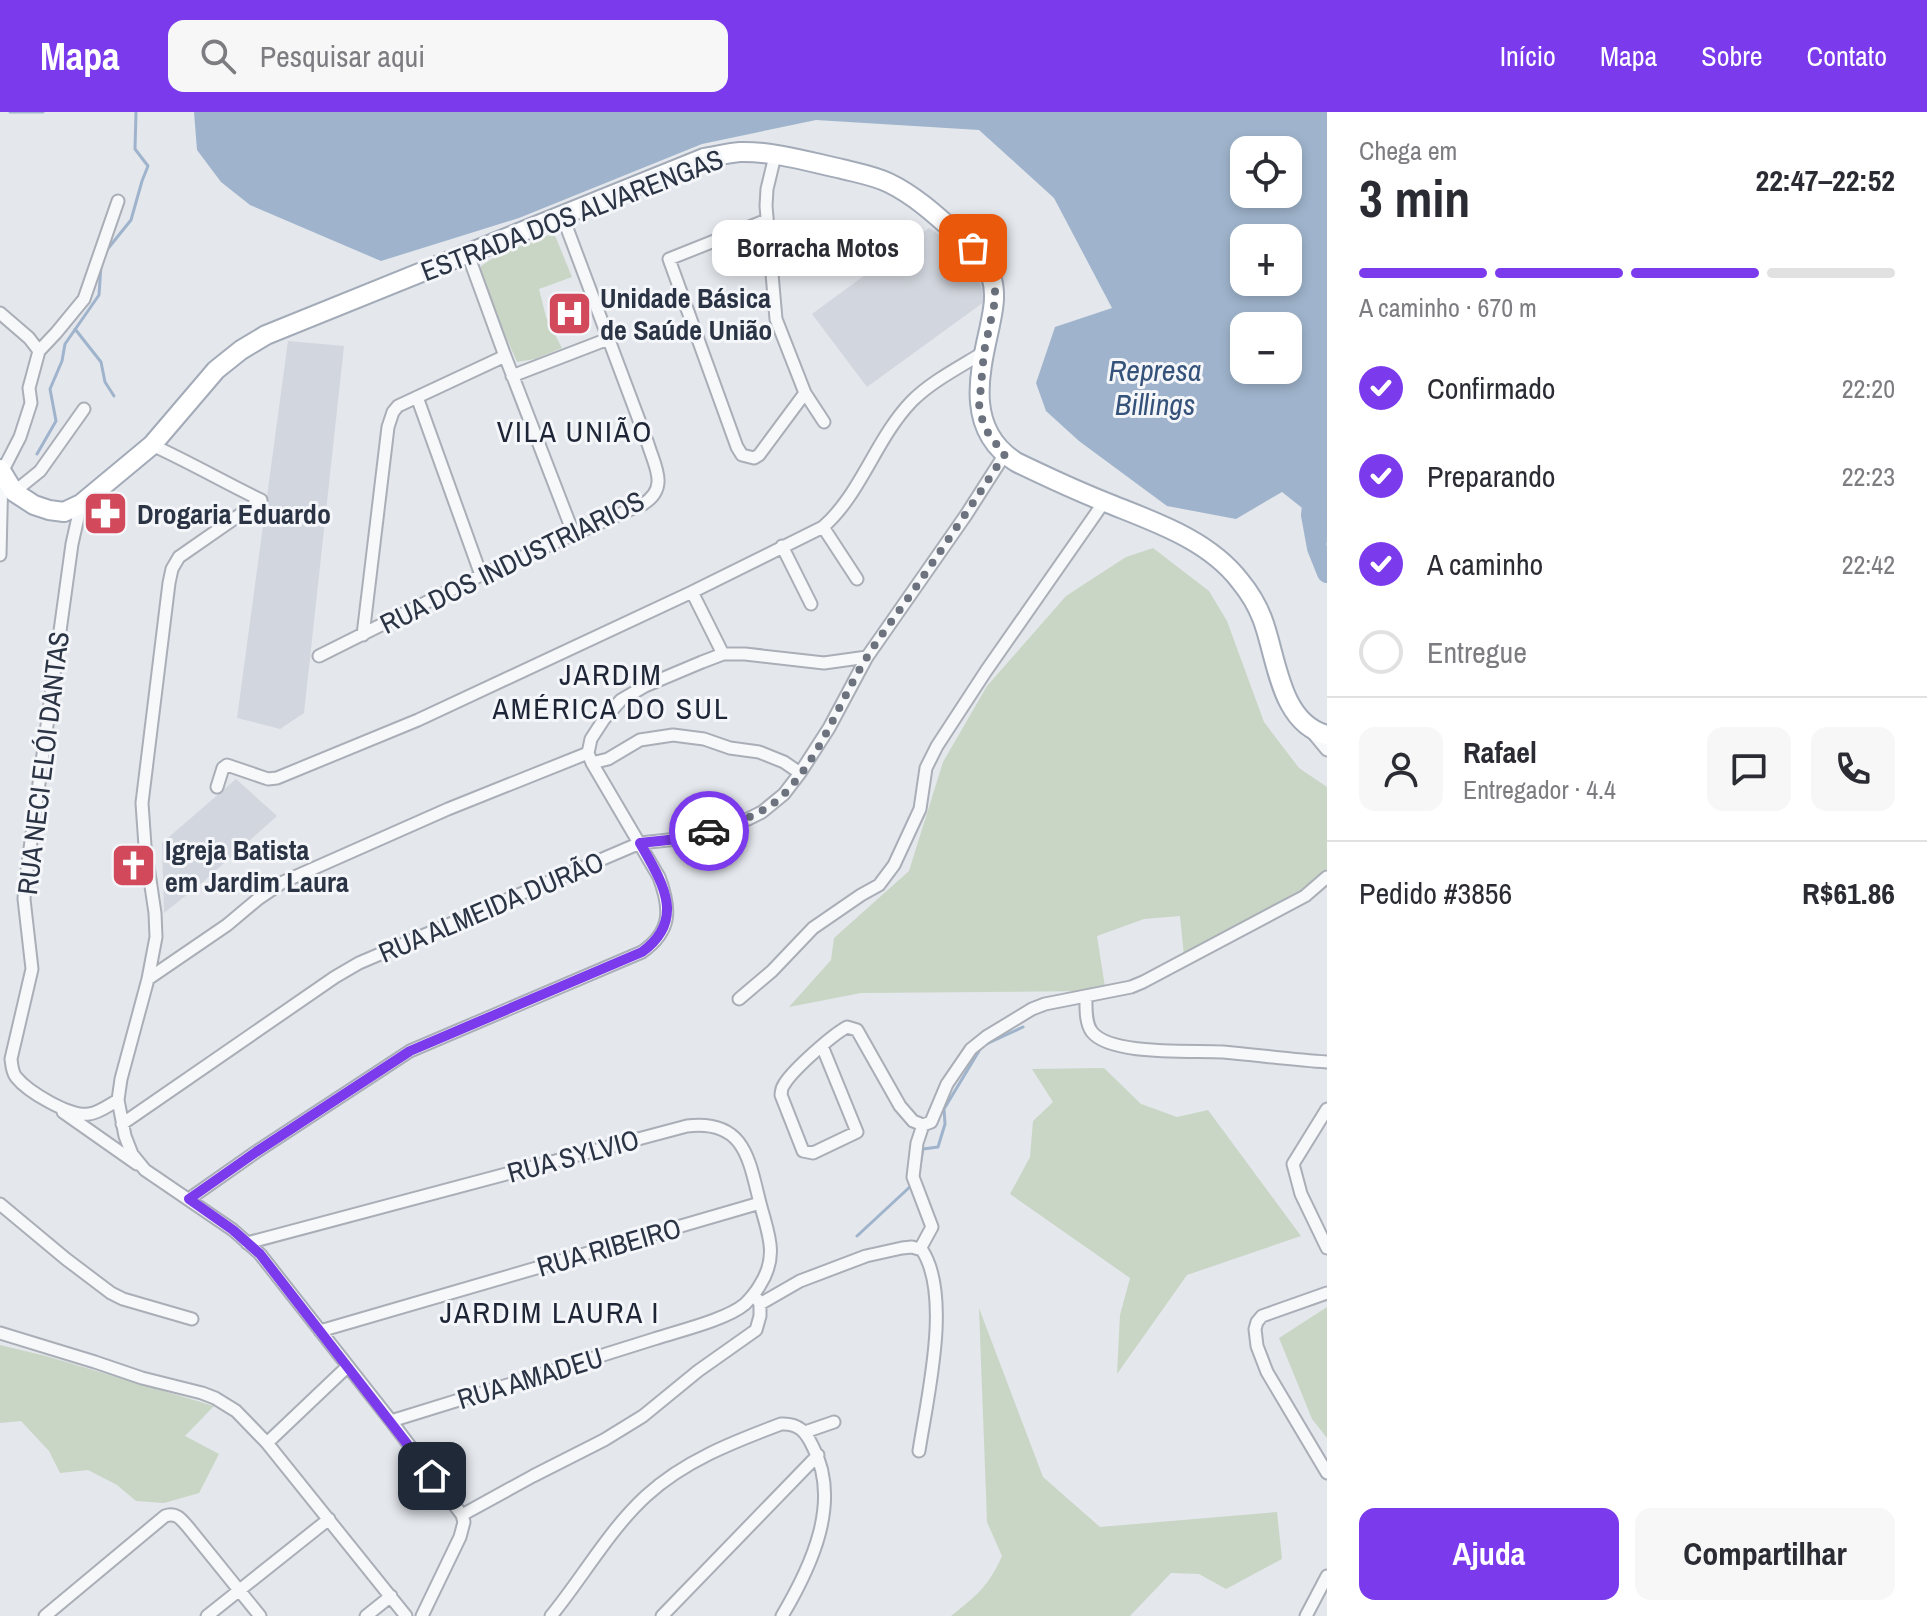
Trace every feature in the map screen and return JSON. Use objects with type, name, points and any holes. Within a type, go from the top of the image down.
[{"type":"main road","name":"ESTRADA DOS ALVARENGAS","points":[[81,504],[152,445],[216,370],[266,335],[704,158],[739,152],[775,156],[886,181],[909,194],[973,248],[985,261],[995,289],[984,352],[979,408],[990,437],[1005,454],[1029,468],[1158,523],[1225,564],[1239,579],[1261,617],[1283,687],[1292,707],[1307,725]]},
{"type":"main road","points":[[1,471],[14,492],[34,505],[64,512],[81,504]]},
{"type":"main road","points":[[1307,725],[1327,735]]},
{"type":"street","points":[[775,156],[767,189],[767,220],[776,319],[805,393],[824,422]]},
{"type":"street","points":[[0,555],[1,471],[20,437],[31,403],[29,388],[39,351],[84,299],[118,201]]},
{"type":"street","name":"RUA DOS INDUSTRIARIOS","points":[[319,656],[481,575],[643,504],[656,493],[658,475],[648,444],[562,215]]},
{"type":"street","points":[[767,220],[669,259],[742,455],[748,458],[759,455],[805,393]]},
{"type":"street","points":[[467,252],[574,535]]},
{"type":"street","points":[[0,313],[39,351]]},
{"type":"street","points":[[512,376],[608,339]]},
{"type":"street","points":[[217,787],[223,768],[227,765],[268,779],[277,778],[418,720],[823,527],[835,517],[913,400],[984,352]]},
{"type":"street","points":[[363,635],[388,427],[393,412],[398,406],[505,356]]},
{"type":"street","points":[[417,397],[481,575]]},
{"type":"street","points":[[14,492],[40,471],[84,409]]},
{"type":"street","points":[[145,1170],[132,1154],[118,1100],[126,1054],[148,979],[156,937],[142,803],[169,583],[179,557],[261,500],[152,445]]},
{"type":"street","name":"RUA ALMEIDA DURÃO","points":[[122,1124],[359,963],[640,843],[687,838],[762,812],[784,794],[800,773],[829,728],[867,657],[1005,454]]},
{"type":"street","points":[[739,999],[772,971],[813,928],[879,885],[894,865],[920,809],[926,768],[937,746],[1104,502]]},
{"type":"street","name":"RUA NECI ELÓI DANTAS","points":[[8,1062],[31,981],[25,885],[72,544],[81,504]]},
{"type":"street","points":[[823,527],[857,579]]},
{"type":"street","points":[[782,546],[811,604]]},
{"type":"street","points":[[692,592],[723,654]]},
{"type":"street","points":[[189,1199],[410,1051],[642,952],[664,930],[667,904],[659,877],[590,758],[591,739],[621,700],[645,686],[723,654],[824,663],[867,657]]},
{"type":"street","points":[[1307,725],[1327,750]]},
{"type":"street","points":[[148,979],[283,882],[448,809],[590,758],[608,759],[640,740],[673,735],[704,739],[730,748],[759,752],[784,762],[800,773]]},
{"type":"street","points":[[822,1046],[857,1132],[813,1153],[803,1151],[781,1091],[786,1080],[822,1046],[843,1029],[850,1027],[857,1030],[900,1106],[913,1121],[923,1125],[931,1122],[947,1084],[977,1044],[1032,1009],[1061,1000],[1131,987],[1156,976],[1305,896],[1327,877]]},
{"type":"street","points":[[1086,996],[1089,1029],[1117,1045],[1327,1062]]},
{"type":"street","points":[[8,1062],[14,1075],[22,1082],[189,1199],[260,1254],[462,1515],[464,1527],[422,1616]]},
{"type":"street","points":[[53,1104],[81,1115],[96,1112],[118,1100]]},
{"type":"street","points":[[1327,1109],[1293,1164],[1301,1194],[1327,1248]]},
{"type":"street","points":[[919,1451],[935,1336],[933,1275],[921,1249],[932,1227],[915,1183],[917,1143],[923,1125]]},
{"type":"street","name":"RUA SYLVIO","points":[[247,1243],[687,1126],[708,1126],[728,1133],[741,1144],[751,1165],[772,1248],[768,1273],[757,1299],[760,1316],[756,1330],[698,1371],[643,1416],[462,1515]]},
{"type":"street","name":"RUA RIBEIRO","points":[[320,1331],[760,1203]]},
{"type":"street","points":[[0,1204],[111,1293],[192,1319]]},
{"type":"street","name":"RUA AMADEU","points":[[391,1421],[526,1381],[722,1316],[866,1256],[902,1248],[921,1249]]},
{"type":"street","points":[[1327,1293],[1262,1316],[1255,1329],[1257,1346],[1267,1372],[1327,1473]]},
{"type":"street","points":[[0,1333],[142,1378],[188,1389],[215,1398],[236,1411],[267,1443],[406,1616]]},
{"type":"street","points":[[267,1443],[347,1367]]},
{"type":"street","points":[[805,1432],[834,1422]]},
{"type":"street","points":[[551,1616],[614,1532],[646,1496],[684,1467],[743,1438],[781,1424],[793,1425],[805,1432],[820,1461],[825,1502],[809,1566],[782,1616]]},
{"type":"street","points":[[662,1616],[820,1461]]},
{"type":"street","points":[[45,1616],[165,1516],[174,1515],[179,1517],[260,1616]]},
{"type":"street","points":[[207,1616],[329,1519]]},
{"type":"street","points":[[1306,1616],[1327,1576]]},
{"type":"street","points":[[366,1616],[391,1596]]},
{"type":"shaded area","points":[[929,228],[947,240],[958,255],[971,265],[981,286],[984,302],[867,387],[812,314]]},
{"type":"shaded area","points":[[288,341],[344,346],[304,713],[280,729],[237,718]]},
{"type":"shaded area","points":[[236,779],[277,816],[164,913],[162,843]]},
{"type":"green space","points":[[554,233],[572,277],[539,289],[546,317],[562,348],[535,359],[517,362],[480,277],[481,266],[498,255]]},
{"type":"green space","points":[[1153,548],[1209,591],[1227,621],[1264,722],[1299,768],[1327,787],[1327,869],[1291,899],[1216,935],[1184,956],[1180,916],[1144,919],[1097,936],[1105,987],[1090,991],[861,993],[789,1007],[831,960],[834,938],[909,871],[943,762],[987,686],[1066,596],[1126,557]]},
{"type":"green space","points":[[1104,1068],[1141,1104],[1177,1117],[1208,1110],[1301,1236],[1187,1275],[1117,1374],[1120,1315],[1130,1278],[1010,1194],[1030,1157],[1033,1121],[1053,1102],[1032,1069]]},
{"type":"green space","points":[[1327,1307],[1327,1438],[1312,1419],[1279,1338]]},
{"type":"green space","points":[[979,1308],[1043,1477],[1100,1527],[1277,1512],[1282,1559],[1226,1589],[1199,1574],[1171,1573],[1130,1616],[951,1616],[981,1590],[1002,1556],[987,1522]]},
{"type":"green space","points":[[0,1345],[214,1406],[185,1436],[219,1454],[199,1493],[164,1503],[136,1501],[117,1485],[88,1470],[60,1473],[49,1451],[21,1421],[0,1423]]},
{"type":"water","name":"Represa Billings","points":[[194,112],[1327,112],[1327,544],[1311,515],[1282,492],[1236,519],[1167,506],[1079,441],[1046,411],[1036,383],[1055,327],[1112,308],[1054,198],[979,130],[816,120],[702,144],[519,218],[381,261],[250,205],[221,182],[197,150]]},
{"type":"waterway","points":[[10,112],[43,112]]},
{"type":"waterway","points":[[106,251],[131,220],[148,166],[135,149],[136,112]]},
{"type":"waterway","points":[[37,454],[56,421],[50,389],[62,361],[65,344],[99,295],[101,265]]},
{"type":"waterway","points":[[75,329],[101,362],[105,382],[114,396]]},
{"type":"waterway","points":[[1314,487],[1311,515],[1317,548],[1327,573]]},
{"type":"waterway","points":[[919,1171],[923,1149],[938,1147],[945,1124],[944,1109],[982,1046],[1023,1027]]},
{"type":"waterway","points":[[857,1236],[913,1184]]},
{"type":"way so far","points":[[709,831],[748,819],[784,794],[829,728],[867,657],[1005,454],[990,437],[979,408],[984,352],[995,289],[985,261],[973,248]]},
{"type":"place","name":"Borracha Motos","points":[[973,248]]},
{"type":"place","name":"Unidade Básica de Saúde União","points":[[569,314]]},
{"type":"place","name":"Drogaria Eduardo","points":[[106,514]]},
{"type":"place","name":"Igreja Batista em Jardim Laura","points":[[134,866]]},
{"type":"district","name":"VILA UNIÃO","points":[[575,431]]},
{"type":"district","name":"JARDIM AMÉRICA DO SUL","points":[[611,691]]},
{"type":"district","name":"JARDIM LAURA I","points":[[550,1312]]},
{"type":"route","points":[[432,1476],[260,1254],[233,1230],[189,1199],[410,1051],[642,952],[664,930],[667,904],[659,877],[640,843],[687,838],[709,831]]}]
